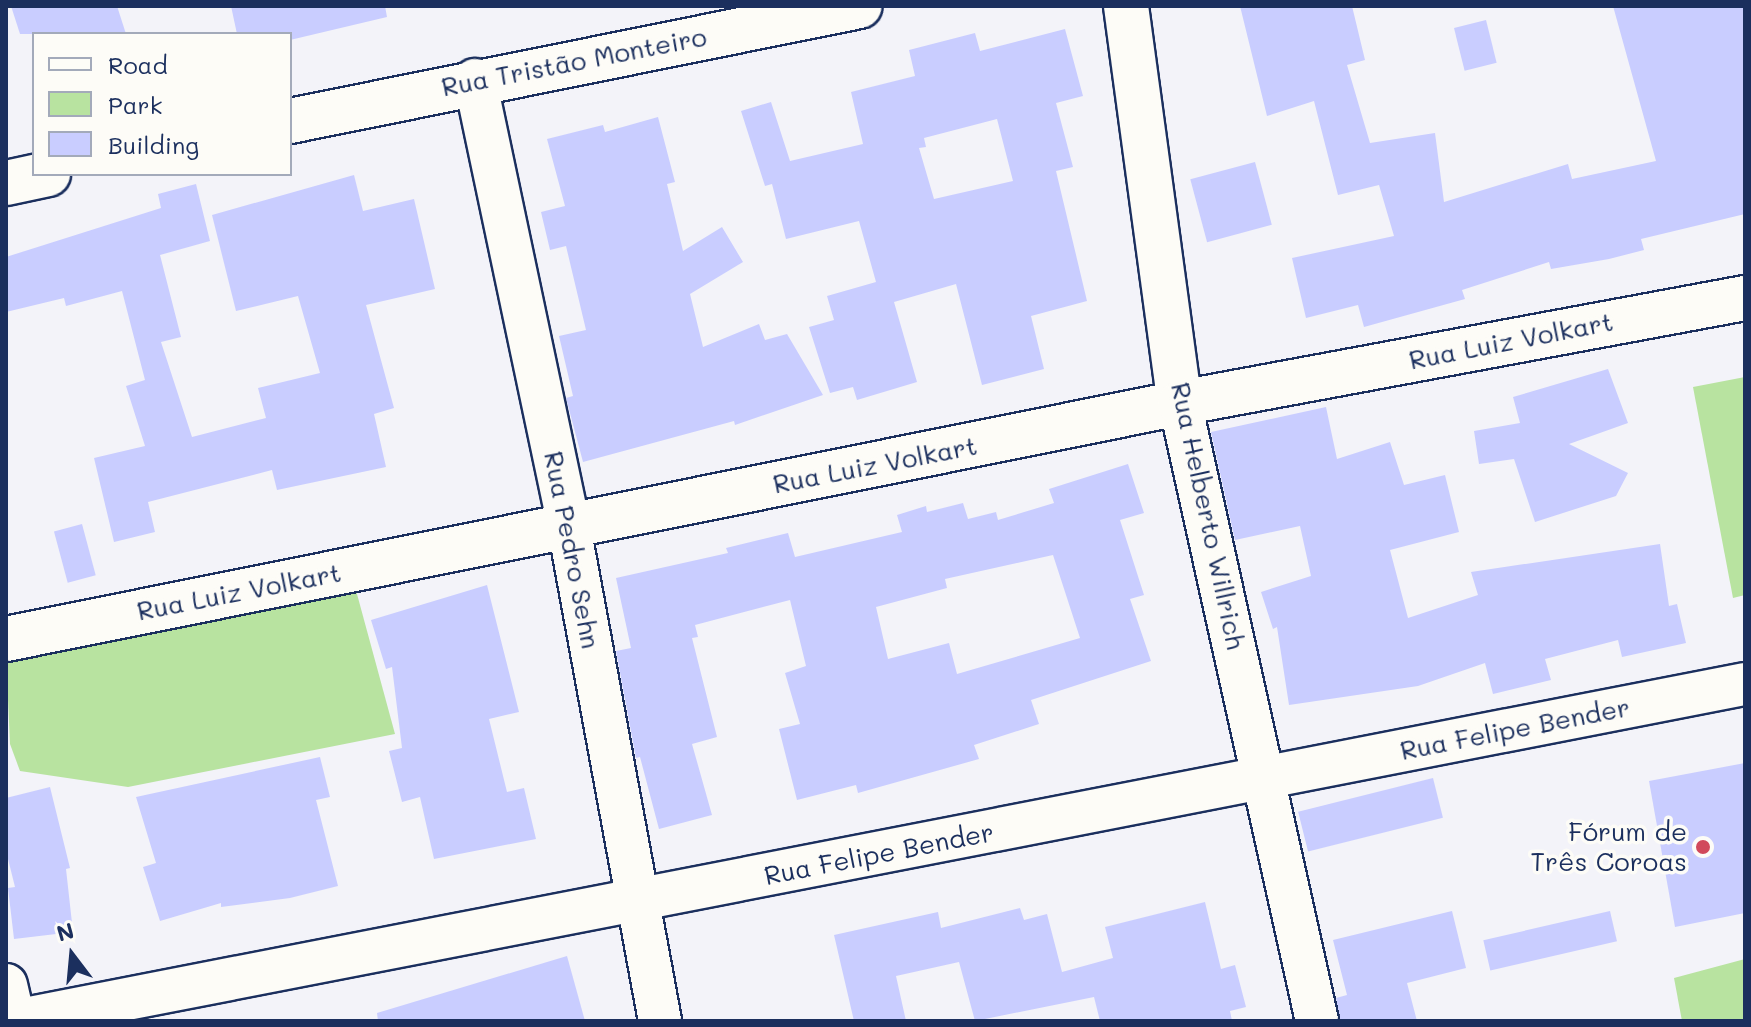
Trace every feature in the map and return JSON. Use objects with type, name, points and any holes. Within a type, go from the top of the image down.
[{"type":"street","name":"Rua Tristão Monteiro","points":[[292,121],[475,80],[860,6]]},
{"type":"street","name":"Rua Helberto Willrich","points":[[1126,6],[1180,403],[1267,777],[1317,1021]]},
{"type":"street","name":"Rua Pedro Sehn","points":[[475,80],[569,527],[660,1021]]},
{"type":"street","points":[[6,183],[39,176]]},
{"type":"street","name":"Rua Luiz Volkart","points":[[6,639],[1180,403],[1745,298]]},
{"type":"street","name":"Rua Felipe Bender","points":[[14,1021],[1745,684]]},
{"type":"street","points":[[6,985],[14,1021]]},
{"type":"green space","points":[[1745,377],[1745,595],[1733,598],[1693,387]]},
{"type":"green space","points":[[354,583],[395,734],[128,787],[20,771],[10,744],[6,655]]},
{"type":"green space","points":[[1745,959],[1745,1021],[1682,1021],[1674,978]]},
{"type":"building","points":[[11,6],[117,6],[125,32],[32,32],[20,34]]},
{"type":"building","points":[[231,6],[385,6],[387,17],[292,40],[292,32],[237,32]]},
{"type":"building","points":[[1240,6],[1352,6],[1365,60],[1347,65],[1370,143],[1435,133],[1444,202],[1568,164],[1572,179],[1656,161],[1613,6],[1745,6],[1745,214],[1641,239],[1644,250],[1609,259],[1551,269],[1549,262],[1462,290],[1465,299],[1364,327],[1358,305],[1306,318],[1292,258],[1394,236],[1379,185],[1338,195],[1314,101],[1267,116]]},
{"type":"building","points":[[1486,20],[1497,63],[1465,71],[1454,28]]},
{"type":"building","points":[[1065,29],[1083,96],[1056,103],[1073,167],[1056,171],[1087,301],[1031,316],[1044,369],[982,385],[956,284],[894,302],[917,382],[857,400],[853,387],[830,393],[809,327],[834,320],[827,296],[876,282],[859,221],[786,239],[772,184],[765,186],[741,111],[771,102],[790,161],[863,144],[851,92],[915,76],[909,50],[975,33],[980,51]],"holes":[[[997,119],[1013,181],[934,199],[919,148],[926,147],[924,138]]]},
{"type":"building","points":[[658,117],[675,182],[667,184],[683,251],[722,227],[743,262],[690,294],[703,347],[759,324],[765,340],[787,334],[823,395],[735,425],[734,421],[583,462],[566,398],[573,396],[559,336],[586,330],[566,246],[550,250],[541,212],[565,206],[547,139],[603,125],[605,132]]},
{"type":"building","points":[[1255,162],[1272,225],[1207,242],[1190,179]]},
{"type":"building","points":[[354,175],[363,211],[414,199],[435,289],[366,305],[394,408],[374,414],[386,467],[277,490],[272,470],[148,502],[155,532],[114,542],[94,458],[145,446],[126,386],[145,380],[122,291],[66,306],[64,298],[6,312],[6,257],[161,208],[158,194],[196,184],[210,241],[160,255],[181,337],[161,342],[192,437],[266,418],[258,388],[320,373],[298,296],[236,311],[212,215]]},
{"type":"building","points":[[1608,369],[1628,423],[1569,444],[1628,473],[1616,496],[1535,522],[1514,459],[1479,464],[1474,431],[1520,423],[1513,397]]},
{"type":"building","points":[[1326,407],[1337,459],[1390,442],[1404,485],[1445,475],[1459,532],[1390,550],[1408,618],[1478,595],[1471,572],[1660,544],[1669,606],[1677,604],[1686,643],[1622,657],[1618,640],[1545,659],[1551,680],[1493,694],[1485,663],[1418,686],[1289,705],[1277,627],[1273,629],[1261,592],[1311,576],[1300,526],[1235,540],[1211,432]]},
{"type":"building","points":[[1128,464],[1144,513],[1120,520],[1144,595],[1130,599],[1151,661],[1031,700],[1039,724],[974,745],[979,759],[858,793],[856,785],[797,800],[779,729],[800,724],[785,673],[806,666],[790,600],[695,625],[698,637],[692,638],[717,737],[692,744],[712,815],[659,829],[640,757],[636,758],[616,651],[631,648],[616,578],[728,553],[726,548],[788,533],[795,557],[902,532],[897,515],[926,506],[927,512],[963,503],[968,519],[996,512],[998,520],[1054,503],[1049,489]],"holes":[[[1053,555],[1080,638],[957,674],[949,643],[888,659],[876,607],[947,588],[945,579]]]},
{"type":"building","points":[[82,524],[96,575],[68,583],[54,532]]},
{"type":"building","points":[[487,585],[519,712],[489,719],[507,792],[524,788],[536,839],[434,859],[420,797],[402,802],[389,751],[402,748],[392,667],[386,669],[371,620]]},
{"type":"building","points":[[320,757],[330,797],[316,800],[338,886],[290,898],[221,907],[221,903],[160,921],[143,867],[156,863],[136,797]]},
{"type":"building","name":"Fórum de Três Coroas","points":[[1745,763],[1745,913],[1675,927],[1649,781]]},
{"type":"building","points":[[1433,778],[1443,818],[1308,851],[1298,812]]},
{"type":"building","points":[[50,787],[70,868],[66,869],[73,932],[14,939],[8,888],[15,887],[6,851],[6,798]]},
{"type":"building","points":[[1205,902],[1221,969],[1235,965],[1246,1007],[1230,1011],[1232,1021],[1100,1021],[1094,997],[975,1021],[959,962],[896,976],[906,1021],[854,1021],[834,935],[938,912],[941,928],[1020,908],[1024,920],[1047,914],[1062,972],[1113,958],[1105,927]]},
{"type":"building","points":[[1452,911],[1466,968],[1407,983],[1417,1021],[1340,1021],[1336,998],[1347,995],[1333,940]]},
{"type":"building","points":[[1610,911],[1617,941],[1490,970],[1483,940]]},
{"type":"building","points":[[567,956],[585,1021],[378,1021],[377,1013]]},
{"type":"place","name":"Fórum de Três Coroas","points":[[1703,847]]}]
